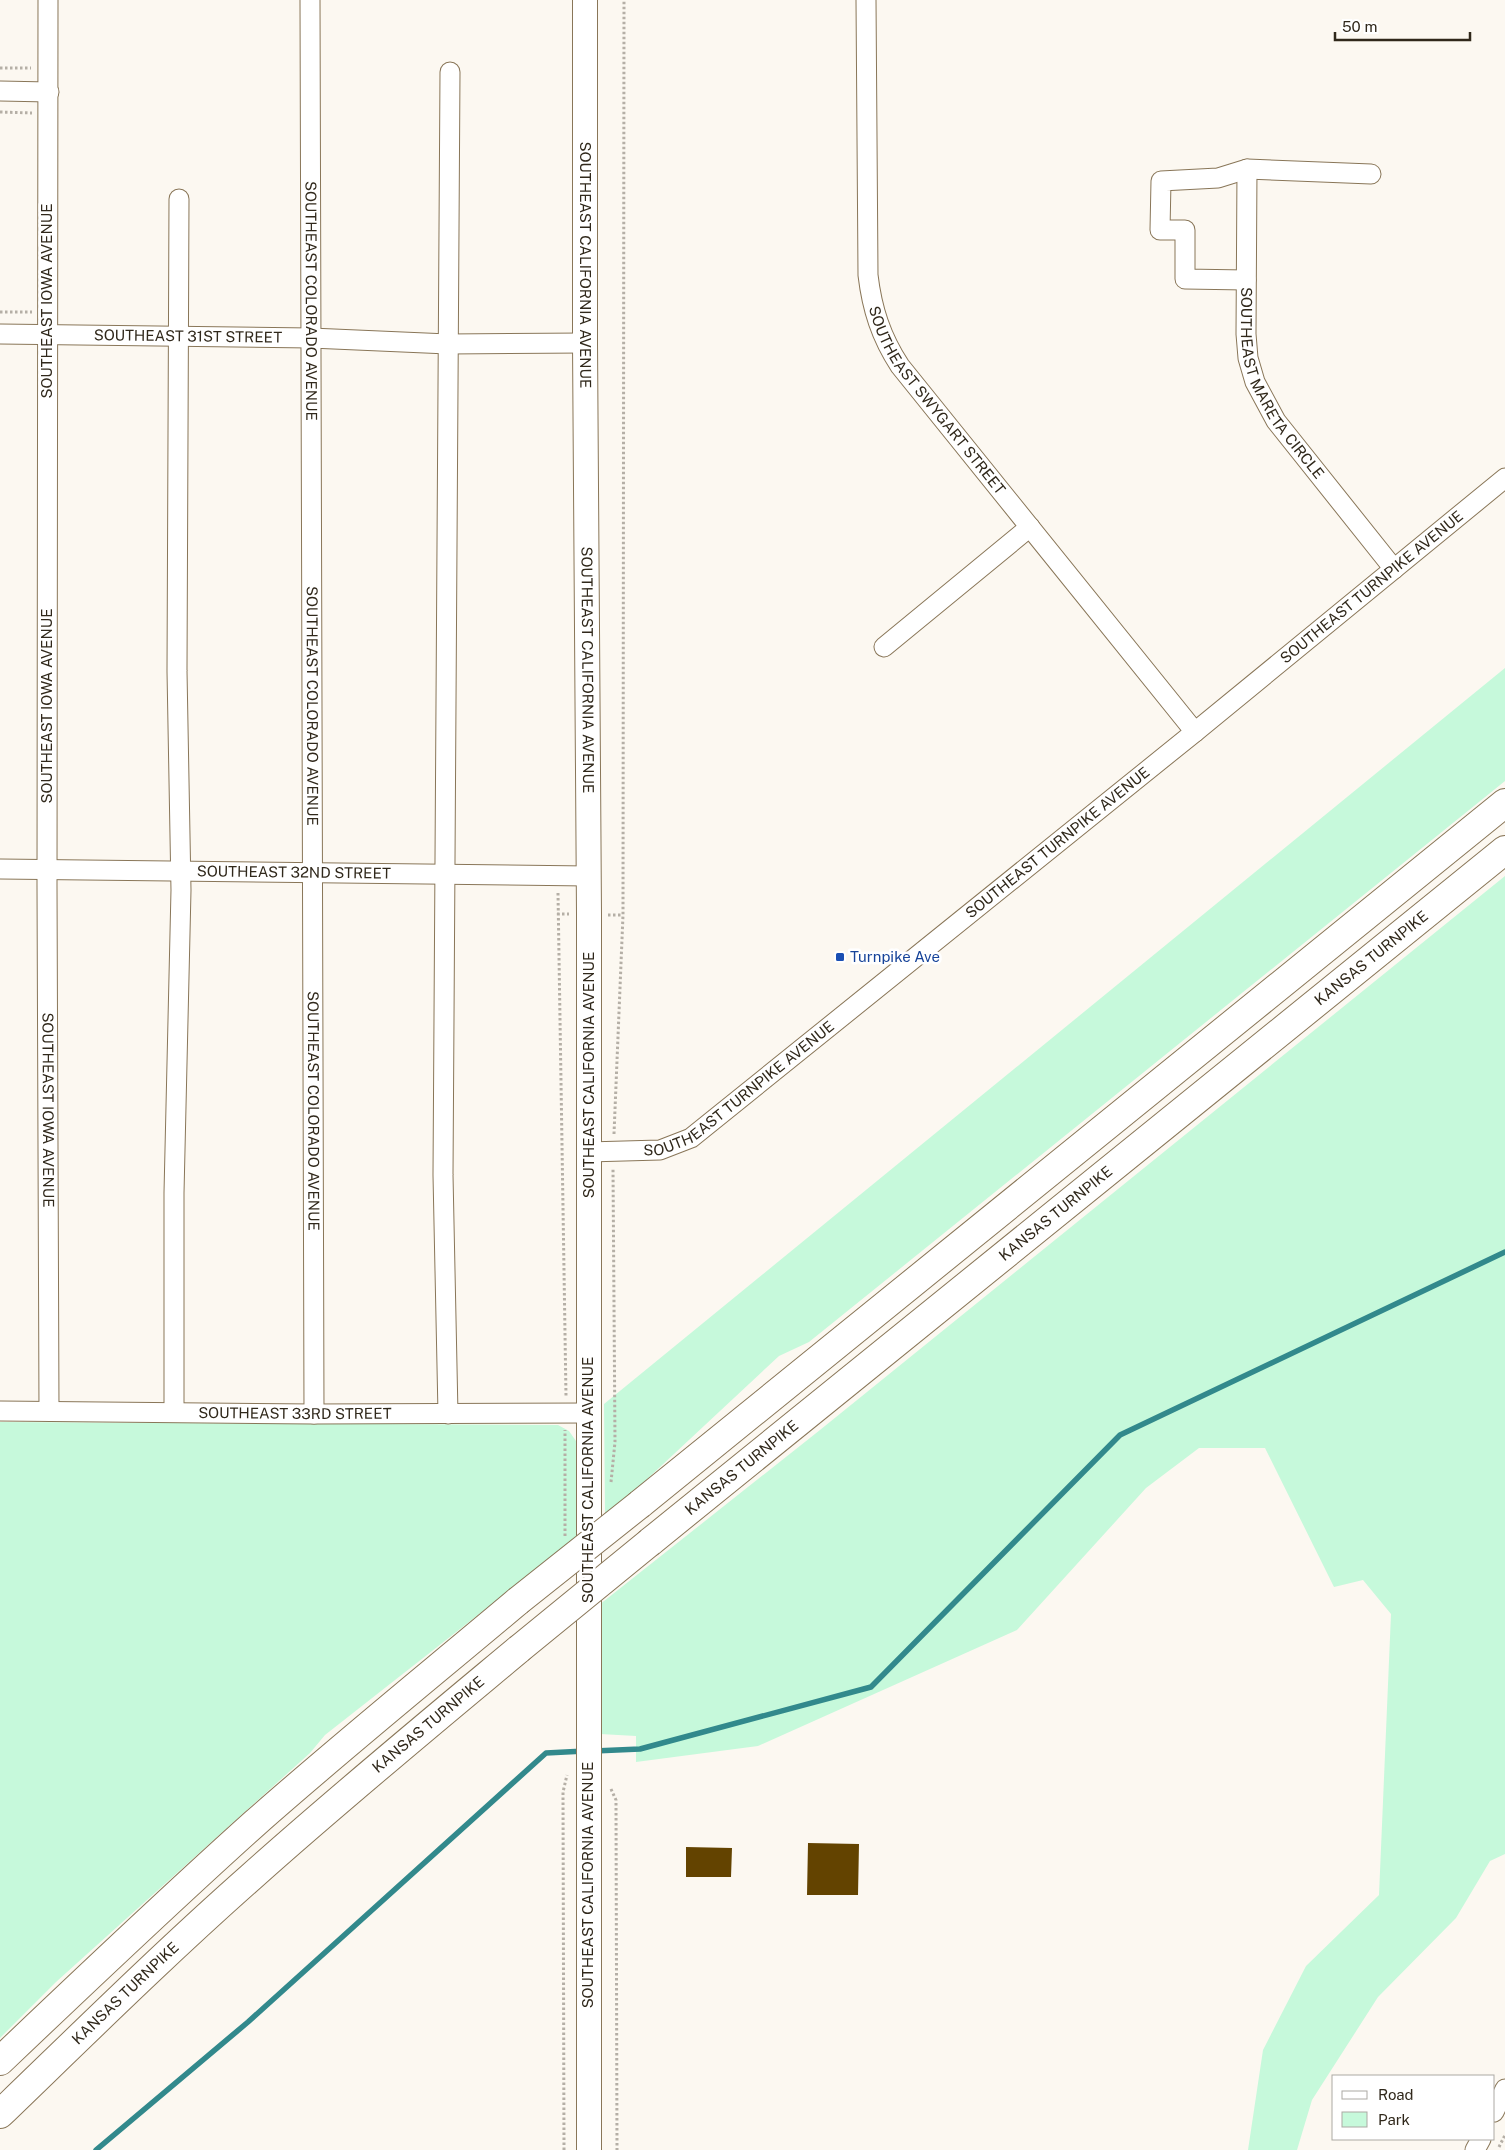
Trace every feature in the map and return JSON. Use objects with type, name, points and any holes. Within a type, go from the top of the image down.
[{"type":"highway","points":[[0,2061],[255,1823],[357,1735],[518,1601],[1505,803]]},
{"type":"highway","name":"KANSAS TURNPIKE","points":[[0,2114],[126,1992],[249,1878],[348,1792],[650,1542],[1505,850]]},
{"type":"main road","name":"SOUTHEAST CALIFORNIA AVENUE","points":[[585,0],[585,343],[589,914],[588,1704],[599,1788],[589,2150]]},
{"type":"street","name":"SOUTHEAST IOWA AVENUE","points":[[48,0],[47,869],[49,1411]]},
{"type":"street","name":"SOUTHEAST COLORADO AVENUE","points":[[310,0],[314,1414]]},
{"type":"street","name":"SOUTHEAST SWYGART STREET","points":[[866,0],[868,275],[878,325],[900,366],[1195,732]]},
{"type":"street","points":[[448,1414],[443,1175],[450,72]]},
{"type":"street","points":[[0,91],[48,92]]},
{"type":"street","points":[[1246,280],[1185,279],[1185,230],[1160,230],[1161,180],[1218,178],[1247,169],[1371,174]]},
{"type":"street","name":"SOUTHEAST MARETA CIRCLE","points":[[1247,169],[1246,334],[1248,358],[1255,382],[1276,421],[1394,569]]},
{"type":"street","points":[[174,1412],[174,1193],[180,870],[178,671],[179,199]]},
{"type":"street","name":"SOUTHEAST 31ST STREET","points":[[0,334],[311,338],[448,344],[585,343]]},
{"type":"street","name":"SOUTHEAST TURNPIKE AVENUE","points":[[588,1152],[660,1150],[691,1138],[1195,732],[1505,478]]},
{"type":"street","points":[[884,646],[1030,527]]},
{"type":"street","name":"SOUTHEAST 32ND STREET","points":[[0,869],[588,876]]},
{"type":"street","name":"SOUTHEAST 33RD STREET","points":[[0,1410],[314,1414],[589,1413]]},
{"type":"street","points":[[1495,2110],[1505,2089]]},
{"type":"path","points":[[611,1486],[614,1442],[613,1151],[623,915],[624,0]]},
{"type":"path","points":[[0,68],[49,68]]},
{"type":"path","points":[[0,112],[48,114]]},
{"type":"path","points":[[0,312],[47,312]]},
{"type":"path","points":[[557,914],[562,1032],[566,1413],[565,1546]]},
{"type":"path","points":[[564,2150],[563,1792],[568,1772]]},
{"type":"path","points":[[599,1788],[616,1800],[617,2150]]},
{"type":"path","points":[[1498,2150],[1505,2134]]},
{"type":"green space","points":[[1505,668],[1505,781],[809,1342],[779,1356],[645,1481],[605,1514],[604,1404]]},
{"type":"green space","points":[[1505,876],[1505,1854],[1490,1861],[1456,1918],[1378,1997],[1312,2100],[1297,2150],[1248,2150],[1263,2050],[1306,1966],[1379,1895],[1391,1614],[1363,1580],[1334,1587],[1265,1448],[1199,1448],[1146,1488],[1017,1630],[758,1746],[636,1762],[636,1736],[600,1734],[599,1605],[820,1430]]},
{"type":"green space","points":[[0,1422],[558,1425],[569,1431],[576,1441],[576,1538],[325,1735],[310,1753],[56,1982],[0,2038]]},
{"type":"building","points":[[808,1843],[859,1844],[858,1895],[807,1895]]},
{"type":"building","points":[[686,1847],[732,1848],[731,1877],[686,1877]]},
{"type":"waterway","points":[[594,1751],[640,1749],[871,1687],[1120,1435],[1505,1252]]},
{"type":"waterway","points":[[96,2150],[248,2022],[546,1753],[585,1751]]},
{"type":"place","name":"Turnpike Ave","points":[[840,957]]}]
